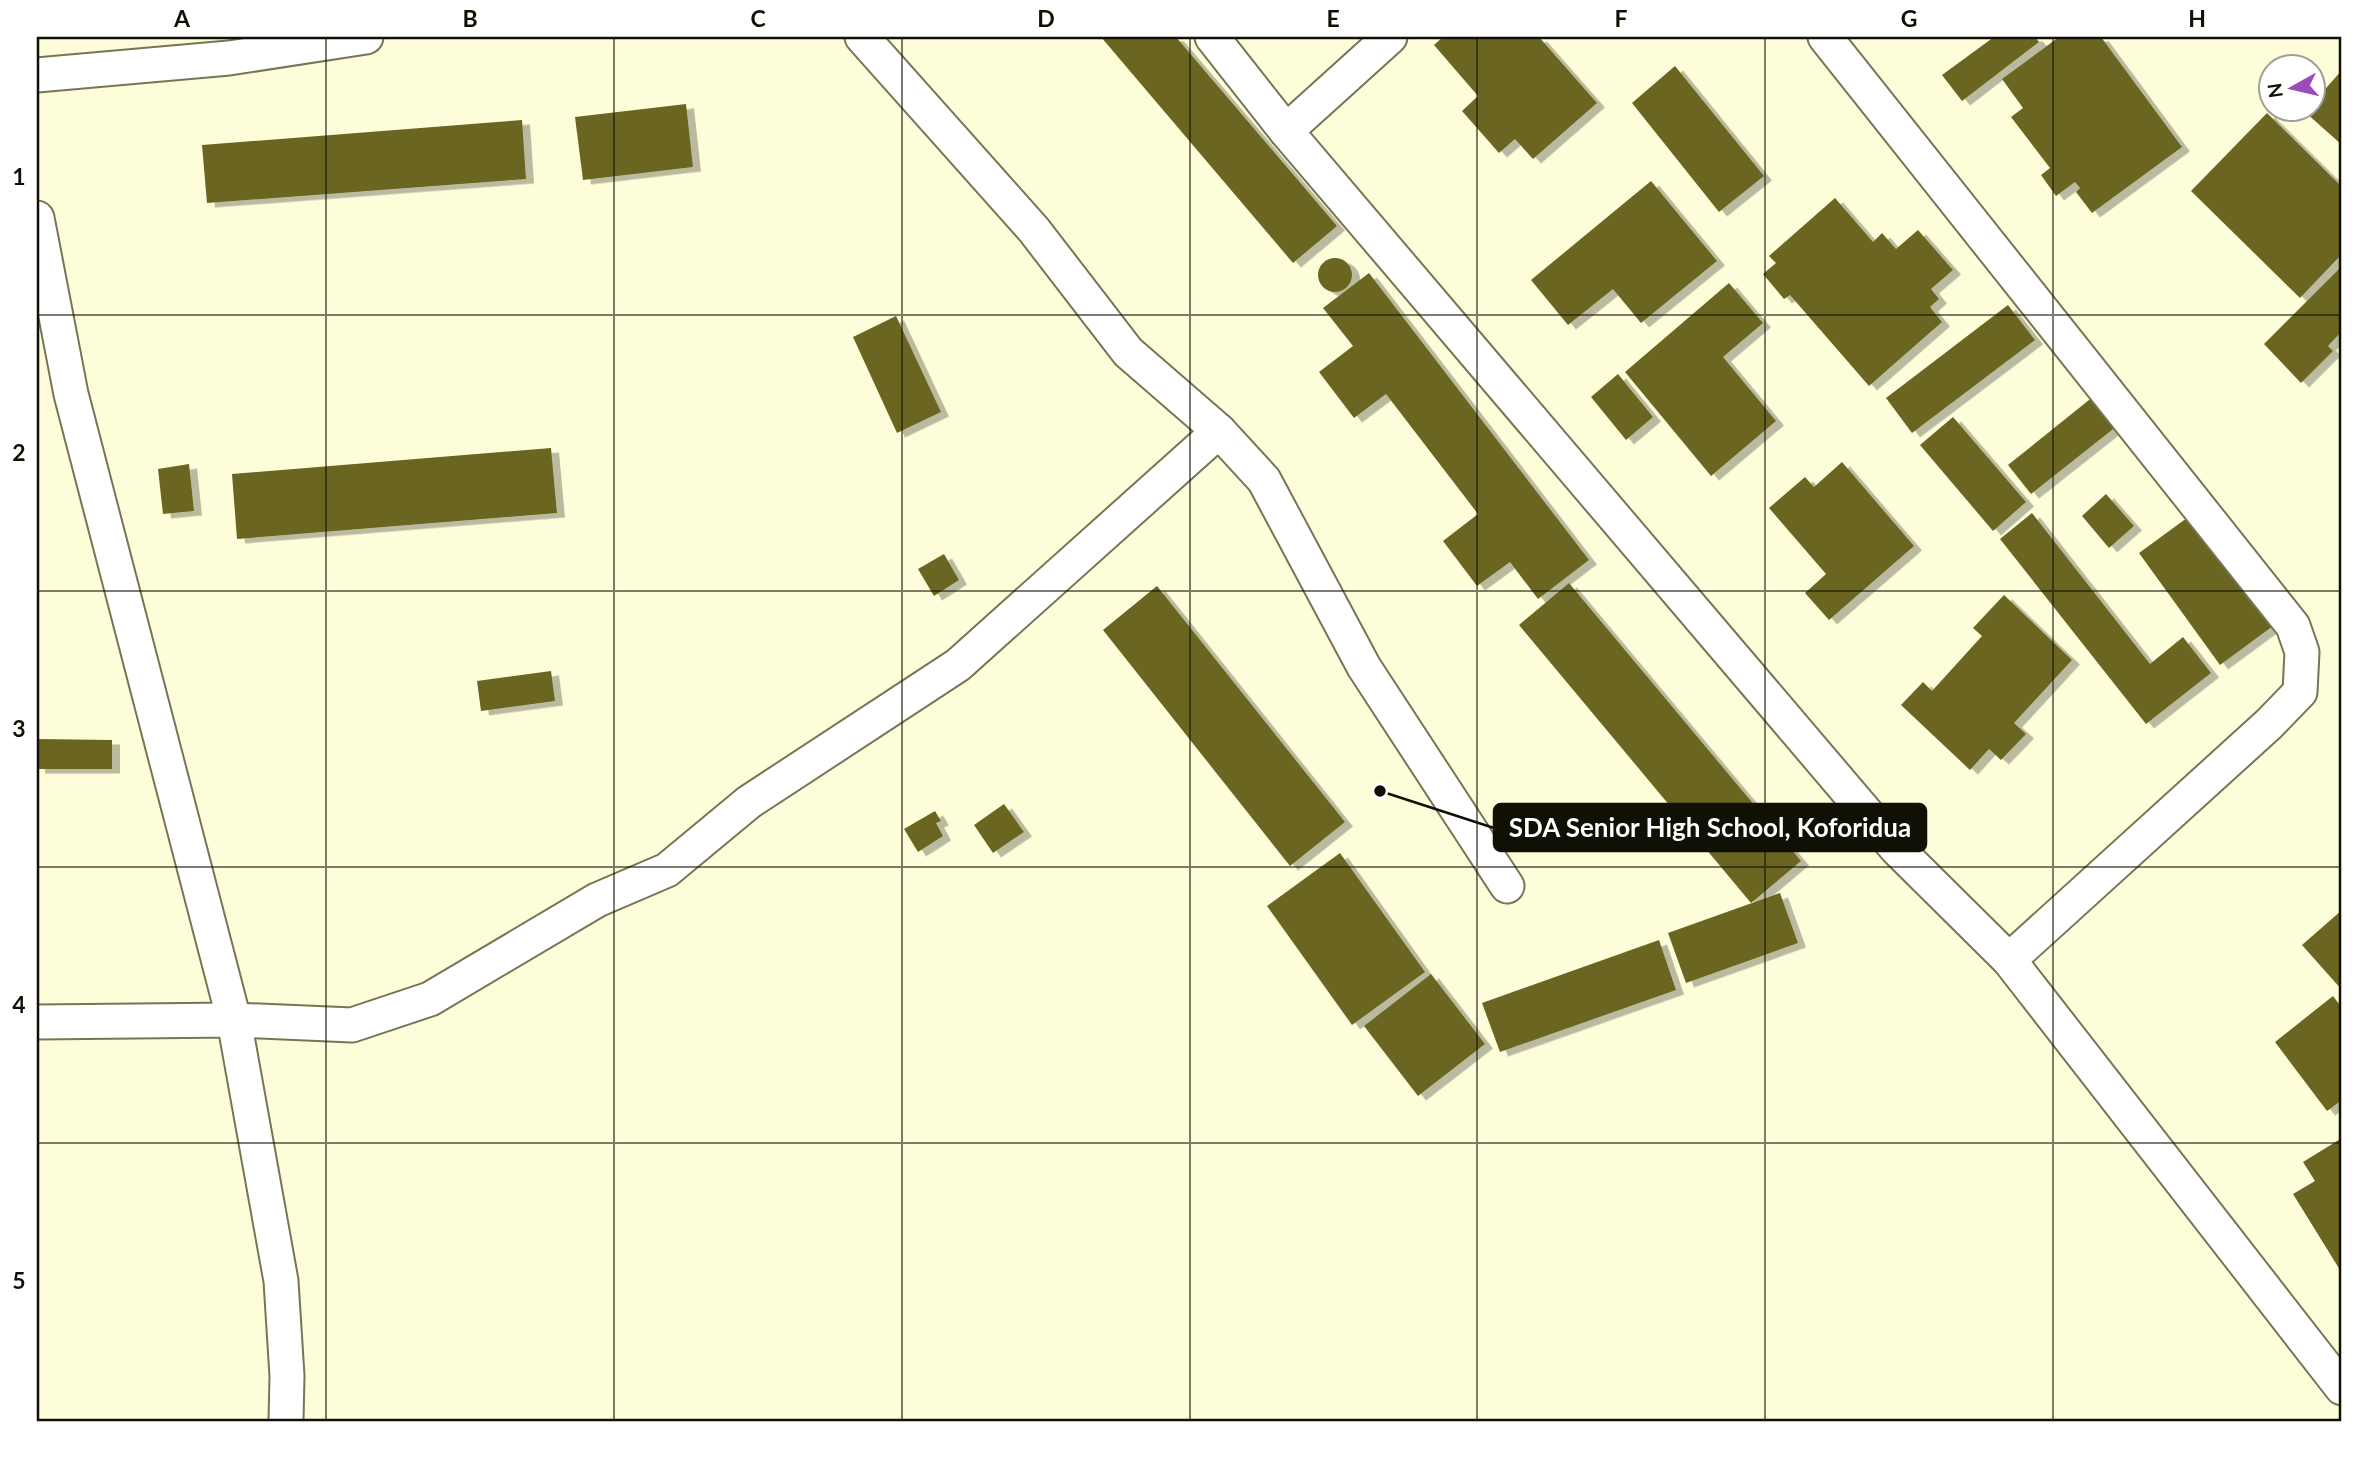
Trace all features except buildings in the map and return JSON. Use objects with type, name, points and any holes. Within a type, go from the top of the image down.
[{"type":"street","points":[[37,75],[228,47],[366,37]]},
{"type":"street","points":[[862,37],[1034,230],[1128,352],[1219,431],[1264,480],[1364,667],[1507,886]]},
{"type":"street","points":[[1212,37],[1286,131],[1896,848],[2009,960],[2342,1388]]},
{"type":"street","points":[[1286,131],[1390,37]]},
{"type":"street","points":[[1825,37],[2293,626],[2302,652],[2300,692],[2269,724],[2009,960]]},
{"type":"street","points":[[37,218],[71,394],[234,1020],[281,1281],[287,1376],[286,1421]]},
{"type":"street","points":[[37,1022],[234,1020],[352,1025],[430,999],[597,900],[667,870],[749,802],[958,665],[1219,431]]},
{"type":"place","name":"SDA Senior High School, Koforidua","points":[[1380,791]]}]
